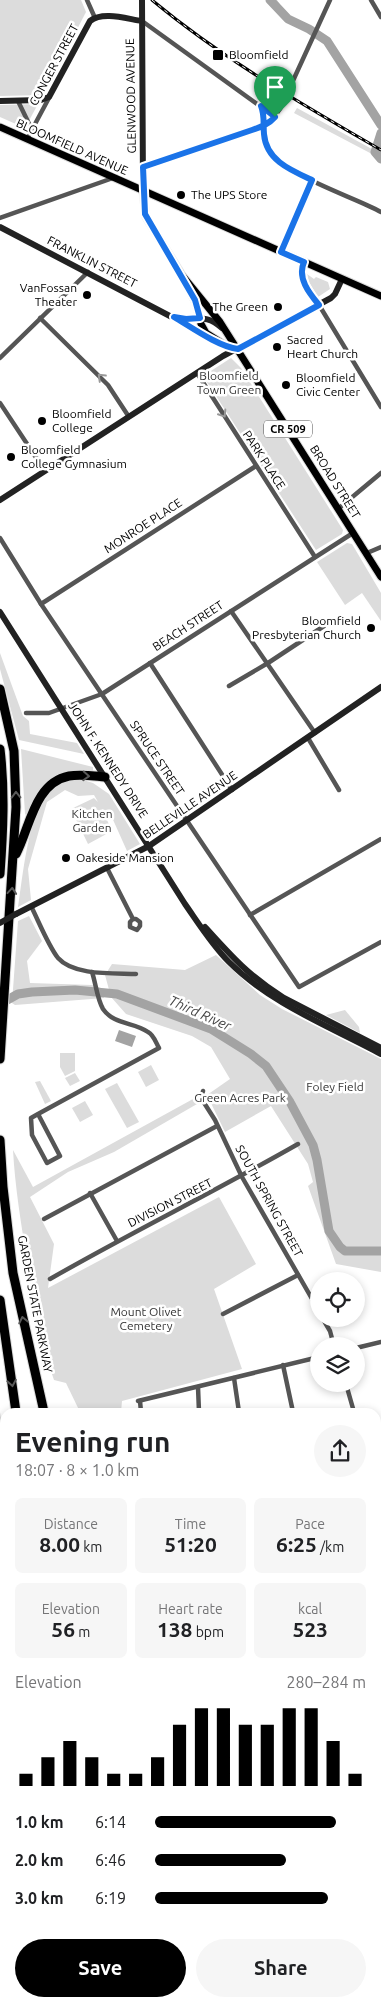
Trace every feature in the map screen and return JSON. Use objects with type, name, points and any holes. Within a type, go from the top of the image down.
[{"type":"highway","points":[[0,689],[12,741],[16,778],[14,857],[0,1059]]},
{"type":"highway","points":[[0,749],[4,806],[0,874]]},
{"type":"highway","points":[[14,857],[22,842],[36,805],[50,786],[67,777],[105,777]]},
{"type":"highway","name":"GARDEN STATE PARKWAY","points":[[0,1140],[3,1187],[13,1273],[43,1408]]},
{"type":"highway","points":[[0,1300],[15,1408]]},
{"type":"main road","name":"GLENWOOD AVENUE","points":[[142,0],[143,191]]},
{"type":"main road","name":"CONGER STREET","points":[[51,95],[90,21],[102,16],[142,21]]},
{"type":"main road","points":[[0,101],[43,100],[51,95]]},
{"type":"main road","name":"BLOOMFIELD AVENUE","points":[[0,127],[381,296]]},
{"type":"main road","name":"BROAD STREET","points":[[143,191],[146,217],[178,268],[196,304],[204,330],[211,338]]},
{"type":"main road","name":"FRANKLIN STREET","points":[[0,227],[211,338]]},
{"type":"main road","name":"BROAD STREET","points":[[178,268],[201,296],[238,349],[381,577]]},
{"type":"main road","points":[[0,500],[197,373],[319,305],[334,295],[342,279]]},
{"type":"main road","name":"FRANKLIN STREET","points":[[174,317],[212,320],[226,332]]},
{"type":"main road","name":"CR 509","points":[[211,338],[238,349]]},
{"type":"main road","name":"JOHN F. KENNEDY DRIVE","points":[[0,612],[196,920],[218,951],[254,984],[282,1002],[381,1054]]},
{"type":"main road","name":"BELLEVILLE AVENUE","points":[[0,922],[150,846],[381,687]]},
{"type":"main road","name":"JOHN F. KENNEDY DRIVE","points":[[196,920],[234,960],[270,990],[381,1048]]},
{"type":"street","points":[[87,0],[95,18]]},
{"type":"street","points":[[143,167],[263,126],[275,117],[330,0]]},
{"type":"street","points":[[371,0],[381,16]]},
{"type":"street","points":[[142,21],[275,117]]},
{"type":"street","name":"CONGER STREET","points":[[28,139],[51,95]]},
{"type":"street","points":[[18,100],[32,130]]},
{"type":"street","points":[[261,106],[264,119],[264,144],[268,151],[286,168],[381,212]]},
{"type":"street","points":[[0,218],[113,178]]},
{"type":"street","points":[[281,252],[312,180]]},
{"type":"street","points":[[304,262],[301,269],[303,280],[310,295],[319,305],[381,406]]},
{"type":"street","points":[[0,358],[88,272]]},
{"type":"street","points":[[40,318],[108,385],[129,417]]},
{"type":"street","name":"PARK PLACE","points":[[197,373],[314,557]]},
{"type":"street","points":[[0,403],[45,471]]},
{"type":"street","name":"MONROE PLACE","points":[[42,604],[256,466]]},
{"type":"street","points":[[338,509],[381,473]]},
{"type":"street","name":"BEACH STREET","points":[[26,713],[49,713],[102,694],[353,533]]},
{"type":"street","name":"SPRUCE STREET","points":[[0,538],[42,604],[299,987],[381,942]]},
{"type":"street","points":[[367,554],[381,547]]},
{"type":"street","points":[[231,611],[315,733]]},
{"type":"street","points":[[229,686],[324,626]]},
{"type":"street","points":[[150,663],[233,790]]},
{"type":"street","points":[[308,738],[339,790]]},
{"type":"street","points":[[250,914],[381,839]]},
{"type":"street","points":[[107,868],[133,919]]},
{"type":"street","points":[[31,906],[57,957],[68,966],[92,972],[136,974]]},
{"type":"street","points":[[38,1114],[60,1156],[47,1163],[32,1135],[31,1118],[38,1114],[159,1048],[152,1034],[108,1015],[100,1002],[92,972]]},
{"type":"street","name":"SOUTH SPRING STREET","points":[[203,1091],[201,1098],[242,1177],[310,1296]]},
{"type":"street","points":[[44,1219],[217,1126]]},
{"type":"street","name":"DIVISION STREET","points":[[50,1279],[117,1241],[242,1177],[298,1144]]},
{"type":"street","points":[[90,1193],[117,1241]]},
{"type":"street","points":[[223,1314],[298,1275]]},
{"type":"street","points":[[365,1346],[381,1342]]},
{"type":"street","points":[[140,1408],[139,1401],[310,1359]]},
{"type":"street","points":[[283,1365],[292,1408]]},
{"type":"street","points":[[234,1378],[238,1408]]},
{"type":"street","points":[[198,1388],[199,1408]]},
{"type":"street","points":[[348,1392],[353,1408]]},
{"type":"green space","points":[[0,0],[81,0],[86,12],[43,95],[0,96]]},
{"type":"green space","points":[[266,0],[277,0],[283,9],[283,19]]},
{"type":"green space","points":[[38,104],[25,128],[0,117],[0,105]]},
{"type":"green space","points":[[297,108],[381,154],[381,161],[370,153],[294,113]]},
{"type":"green space","points":[[307,274],[314,279],[316,277],[328,282],[330,289],[318,297],[309,282]]},
{"type":"green space","name":"Bloomfield Town Green","points":[[231,358],[241,368],[343,530],[342,534],[316,550],[203,376]]},
{"type":"green space","points":[[347,543],[352,544],[381,593],[381,621],[362,593],[345,605],[317,562]]},
{"type":"green space","points":[[0,653],[23,716],[29,721],[30,734],[77,743],[84,754],[19,740],[0,669]]},
{"type":"green space","points":[[21,749],[93,767],[93,773],[57,778],[28,817],[25,814]]},
{"type":"green space","name":"Kitchen Garden","points":[[77,778],[93,783],[109,794],[140,844],[127,851],[110,813],[102,809],[112,831],[88,844],[71,809],[94,798],[98,802],[94,795],[78,796],[65,790],[47,802],[28,869],[31,900],[18,907],[24,863],[36,815],[49,791],[55,786]]},
{"type":"green space","points":[[29,916],[42,941],[27,961],[30,983],[92,985],[101,988],[104,998],[15,1005],[12,1003],[18,921]]},
{"type":"green space","name":"Foley Field","points":[[216,955],[260,995],[282,1009],[381,1059],[381,1272],[336,1264],[308,1186],[313,1182],[308,1164],[271,1106],[225,1132],[207,1095],[230,1079],[211,1047],[192,1036],[126,1014],[111,997],[105,975],[112,964],[185,970]]},
{"type":"green space","points":[[345,1010],[359,1027],[360,1033],[326,1015]]},
{"type":"green space","points":[[60,1053],[75,1053],[75,1071],[65,1076],[60,1067]]},
{"type":"green space","points":[[151,1065],[159,1080],[146,1087],[138,1072]]},
{"type":"green space","points":[[75,1073],[80,1081],[70,1086],[65,1078]]},
{"type":"green space","points":[[40,1081],[51,1101],[45,1104],[35,1082]]},
{"type":"green space","points":[[117,1083],[139,1122],[127,1128],[105,1089]]},
{"type":"green space","name":"Mount Olivet Cemetery","points":[[193,1099],[197,1104],[114,1152],[68,1172],[30,1197],[54,1244],[48,1288],[219,1197],[256,1264],[214,1289],[242,1369],[122,1401],[121,1408],[78,1408],[66,1383],[54,1380],[41,1336],[20,1219],[13,1150],[33,1187]]},
{"type":"green space","points":[[85,1101],[93,1115],[80,1122],[72,1108]]},
{"type":"shaded area","points":[[119,1030],[136,1036],[132,1047],[115,1041]]},
{"type":"waterway","points":[[270,0],[288,19],[309,29],[327,41],[381,125]]},
{"type":"waterway","points":[[381,133],[375,152],[381,159]]},
{"type":"waterway","name":"Third River","points":[[0,1004],[18,994],[32,992],[75,990],[117,994],[211,1029],[251,1054],[266,1066],[290,1102],[313,1145],[329,1231],[345,1251],[381,1251]]},
{"type":"railway","points":[[152,0],[235,61],[381,150]]},
{"type":"place","name":"Bloomfield","points":[[218,55]]},
{"type":"place","name":"The UPS Store","points":[[181,195]]},
{"type":"place","name":"VanFossan Theater","points":[[87,295]]},
{"type":"place","name":"The Green","points":[[278,307]]},
{"type":"place","name":"Sacred Heart Church","points":[[277,347]]},
{"type":"place","name":"Bloomfield Civic Center","points":[[286,385]]},
{"type":"place","name":"Bloomfield College","points":[[42,421]]},
{"type":"place","name":"Bloomfield College Gymnasium","points":[[11,457]]},
{"type":"place","name":"Bloomfield Presbyterian Church","points":[[371,628]]},
{"type":"place","name":"Oakeside Mansion","points":[[66,858]]},
{"type":"route","points":[[275,117],[261,106],[264,119],[263,126],[264,144],[268,151],[286,168],[312,180],[281,252],[304,262],[301,269],[303,280],[310,295],[319,305],[235,349],[224,345],[174,317],[180,319],[200,318],[195,300],[178,268],[146,217],[144,211],[143,167],[263,126],[275,117]]},
{"type":"park label","name":"Green Acres Park","points":[[240,1098]]}]
